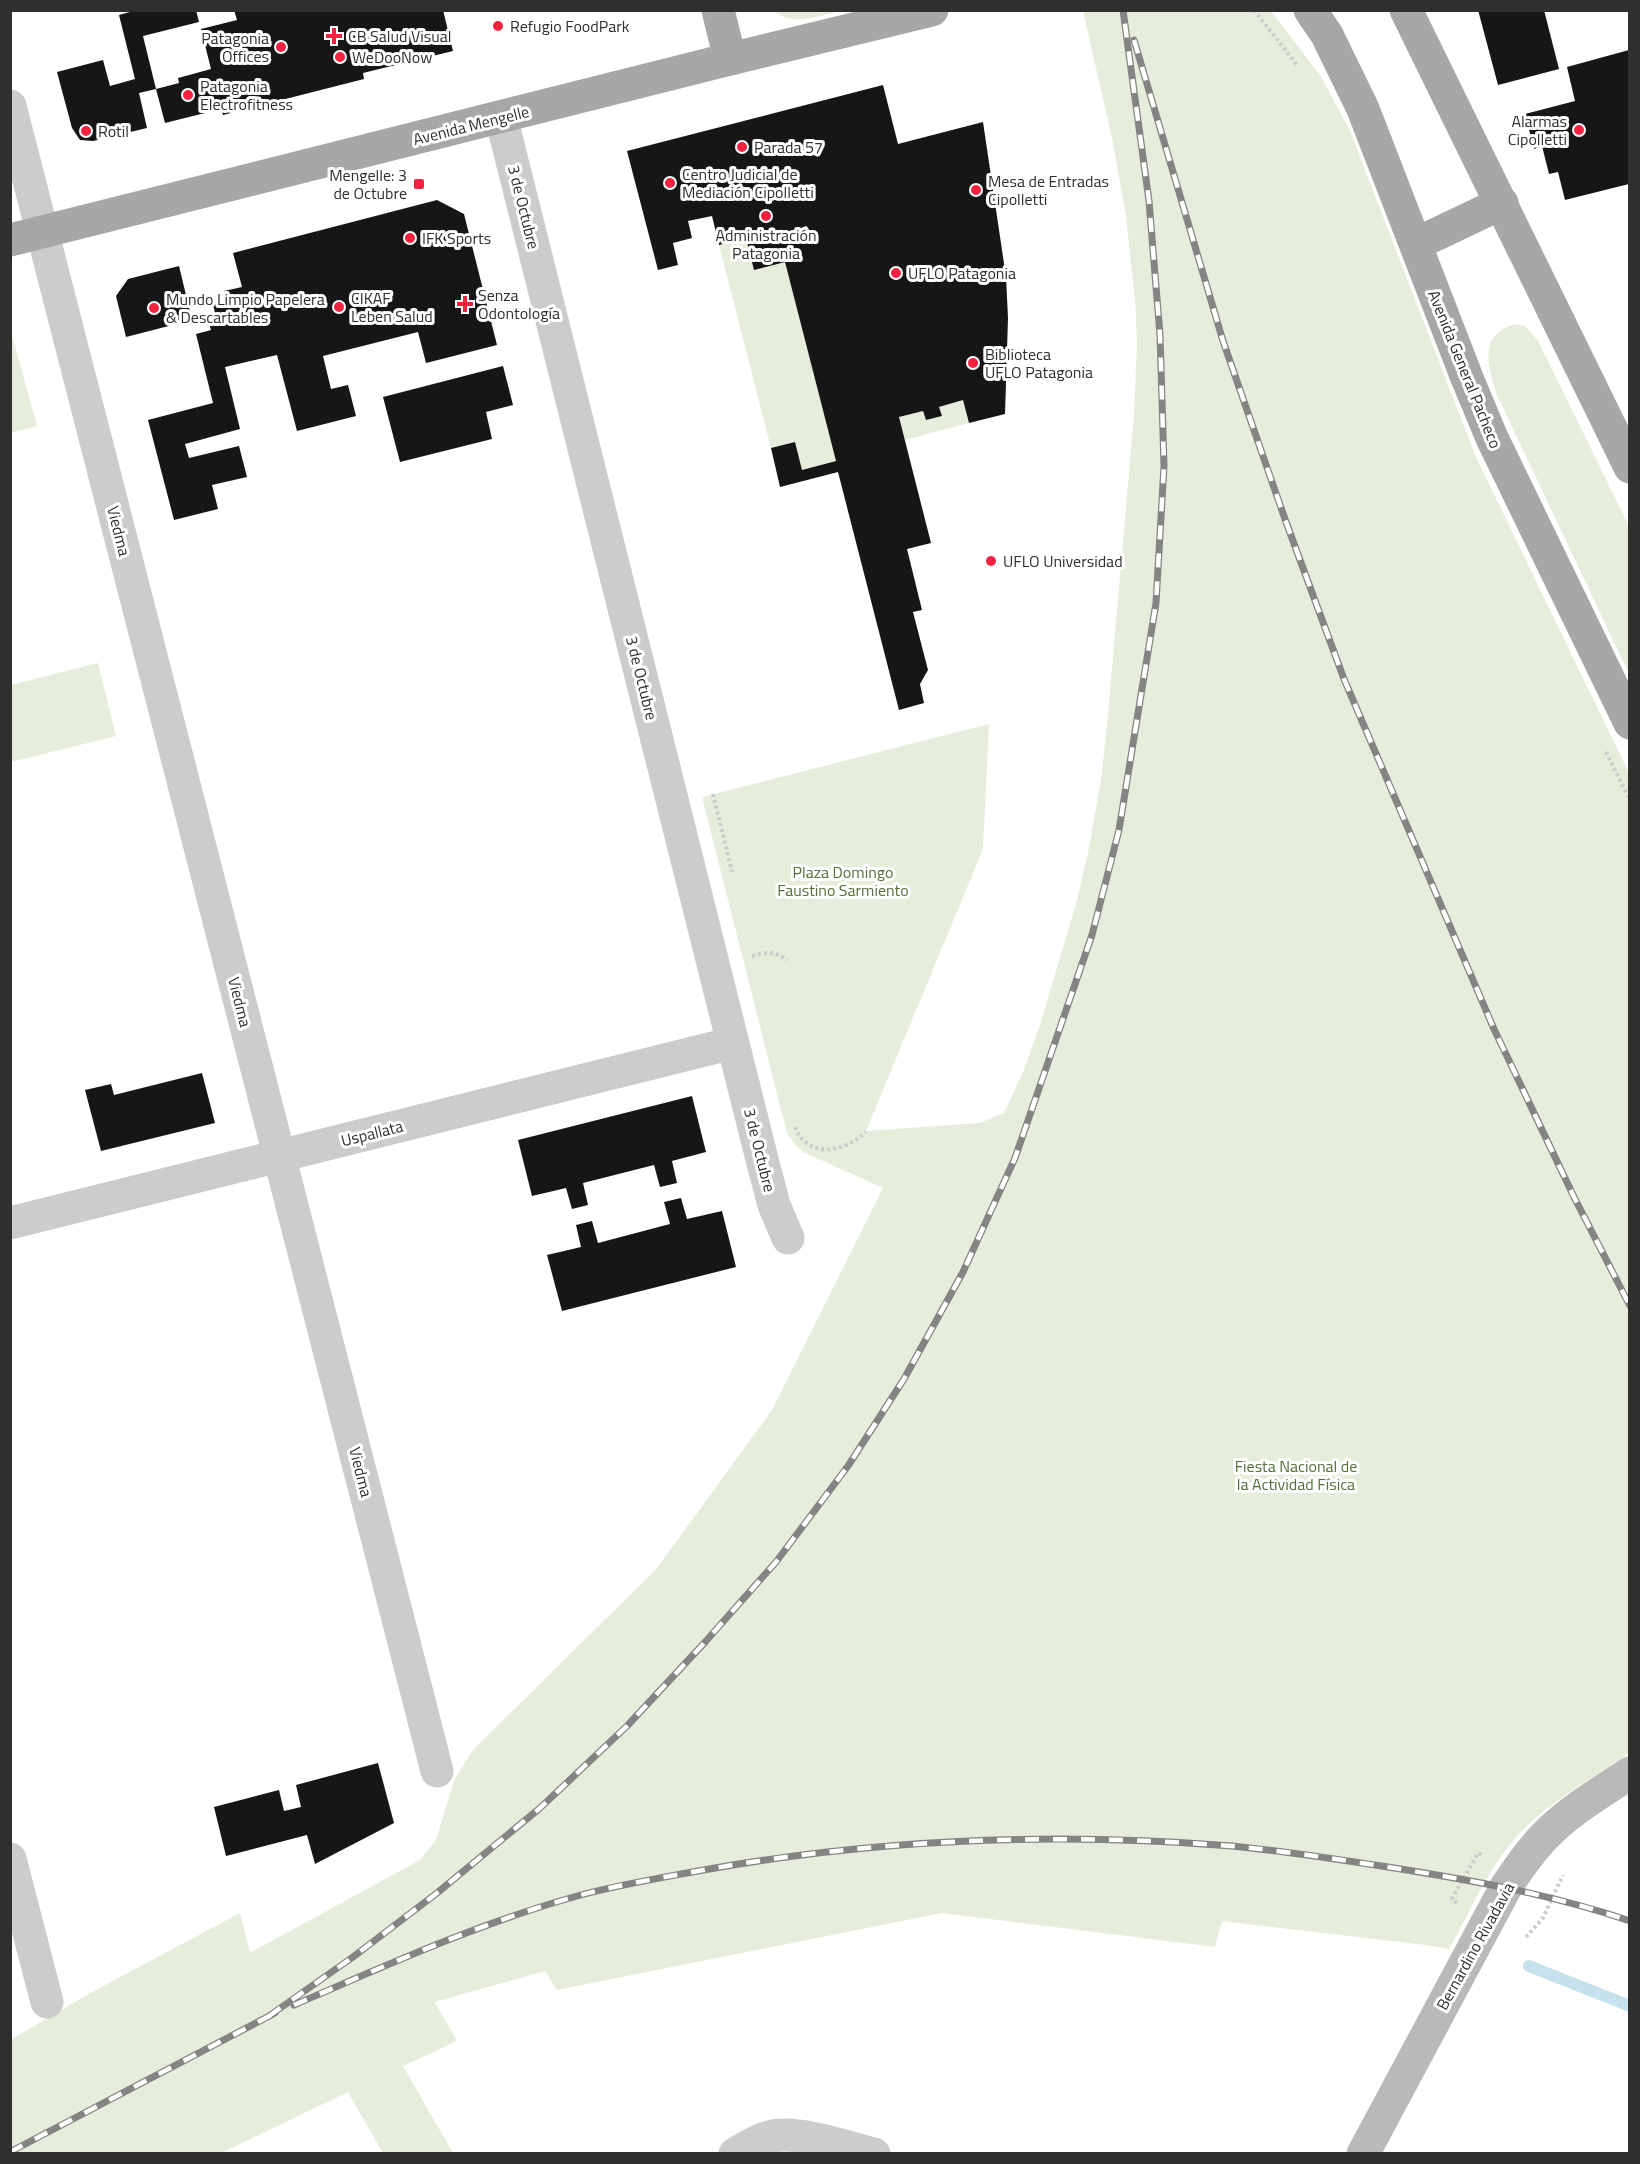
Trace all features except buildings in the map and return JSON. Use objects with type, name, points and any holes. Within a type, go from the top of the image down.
[{"type":"main road","points":[[718,10],[730,59]]},
{"type":"main road","name":"Avenida Mengelle","points":[[10,240],[932,10]]},
{"type":"main road","name":"Avenida General Pacheco","points":[[1310,10],[1327,35],[1351,81],[1492,438],[1629,723]]},
{"type":"main road","points":[[1406,10],[1629,467]]},
{"type":"main road","points":[[1416,244],[1502,203]]},
{"type":"main road","name":"Bernardino Rivadavia","points":[[1363,2154],[1506,1887],[1523,1862],[1544,1837],[1567,1817],[1629,1773]]},
{"type":"street","name":"Viedma","points":[[10,106],[437,1771]]},
{"type":"street","name":"3 de Octubre","points":[[501,117],[774,1205],[788,1238]]},
{"type":"street","name":"Uspallata","points":[[10,1223],[733,1043]]},
{"type":"street","points":[[10,1859],[47,2002]]},
{"type":"street","points":[[735,2154],[758,2141],[783,2135],[874,2154]]},
{"type":"path","points":[[713,794],[733,875]]},
{"type":"path","points":[[750,944],[755,967]]},
{"type":"path","points":[[752,956],[771,952],[788,960]]},
{"type":"path","points":[[794,1121],[802,1138],[808,1144],[822,1150],[846,1146],[866,1131]]},
{"type":"path","points":[[1526,1937],[1543,1918],[1565,1870]]},
{"type":"green space","points":[[774,11],[840,11],[798,19],[782,16]]},
{"type":"green space","points":[[1083,11],[1271,11],[1320,75],[1350,131],[1476,457],[1629,773],[1629,1753],[1552,1805],[1512,1842],[1486,1880],[1449,1949],[1222,1921],[1215,1947],[942,1913],[557,1990],[545,1971],[435,2002],[457,2041],[403,2066],[453,2153],[383,2153],[348,2092],[221,2153],[11,2153],[10,2040],[94,1991],[240,1913],[250,1953],[420,1860],[436,1840],[454,1781],[471,1752],[657,1568],[772,1410],[883,1188],[803,1152],[787,1133],[702,797],[989,724],[983,849],[866,1131],[980,1123],[1004,1113],[1023,1072],[1040,1025],[1076,904],[1088,853],[1101,780],[1107,726],[1134,415],[1137,341],[1126,216],[1112,138]]},
{"type":"green space","points":[[746,238],[754,270],[785,262],[836,461],[802,470],[795,442],[771,448],[719,245]]},
{"type":"green space","points":[[1515,324],[1525,326],[1538,341],[1629,526],[1629,674],[1496,393],[1489,361],[1491,343],[1503,329]]},
{"type":"green space","points":[[10,328],[37,426],[11,433],[10,433]]},
{"type":"green space","points":[[963,400],[969,423],[905,440],[899,417],[923,411],[926,420],[941,416],[939,407]]},
{"type":"green space","points":[[98,663],[116,736],[11,762],[11,685]]},
{"type":"waterway","points":[[1529,1966],[1630,2006]]},
{"type":"railway","points":[[269,2016],[353,1957],[437,1893],[540,1808],[627,1726],[776,1562],[848,1466],[904,1379],[963,1272],[1015,1158],[1092,935],[1119,830],[1156,603],[1164,466],[1160,335],[1149,201],[1123,10]]},
{"type":"railway","points":[[1134,40],[1223,341],[1344,679],[1494,1029],[1574,1197],[1630,1306]]},
{"type":"railway","points":[[294,2005],[465,1933],[586,1894],[617,1886],[764,1860],[897,1845],[1031,1839],[1165,1842],[1252,1848],[1369,1864],[1480,1883],[1540,1895],[1630,1921]]},
{"type":"railway","points":[[10,2152],[275,2013]]},
{"type":"place","name":"Refugio FoodPark","points":[[498,26]]},
{"type":"place","name":"CB Salud Visual","points":[[334,36]]},
{"type":"place","name":"Patagonia Offices","points":[[281,47]]},
{"type":"place","name":"WeDooNow","points":[[340,57]]},
{"type":"place","name":"Patagonia Electrofitness","points":[[188,95]]},
{"type":"place","name":"Alarmas Cipolletti","points":[[1579,130]]},
{"type":"place","name":"Rotil","points":[[86,131]]},
{"type":"place","name":"Parada 57","points":[[742,147]]},
{"type":"place","name":"Centro Judicial de Mediación Cipolletti","points":[[670,183]]},
{"type":"place","name":"Mengelle: 3 de Octubre","points":[[419,184]]},
{"type":"place","name":"Mesa de Entradas Cipolletti","points":[[976,190]]},
{"type":"place","name":"Administración Patagonia","points":[[766,216]]},
{"type":"place","name":"IFK Sports","points":[[410,238]]},
{"type":"place","name":"UFLO Patagonia","points":[[896,273]]},
{"type":"place","name":"Senza Odontología","points":[[465,304]]},
{"type":"place","name":"CIKAF Leben Salud","points":[[339,307]]},
{"type":"place","name":"Mundo Limpio Papelera & Descartables","points":[[154,308]]},
{"type":"place","name":"Biblioteca UFLO Patagonia","points":[[973,363]]},
{"type":"place","name":"UFLO Universidad","points":[[991,561]]},
{"type":"park label","name":"Plaza Domingo Faustino Sarmiento","points":[[843,881]]},
{"type":"park label","name":"Fiesta Nacional de la Actividad Física","points":[[1296,1475]]}]
